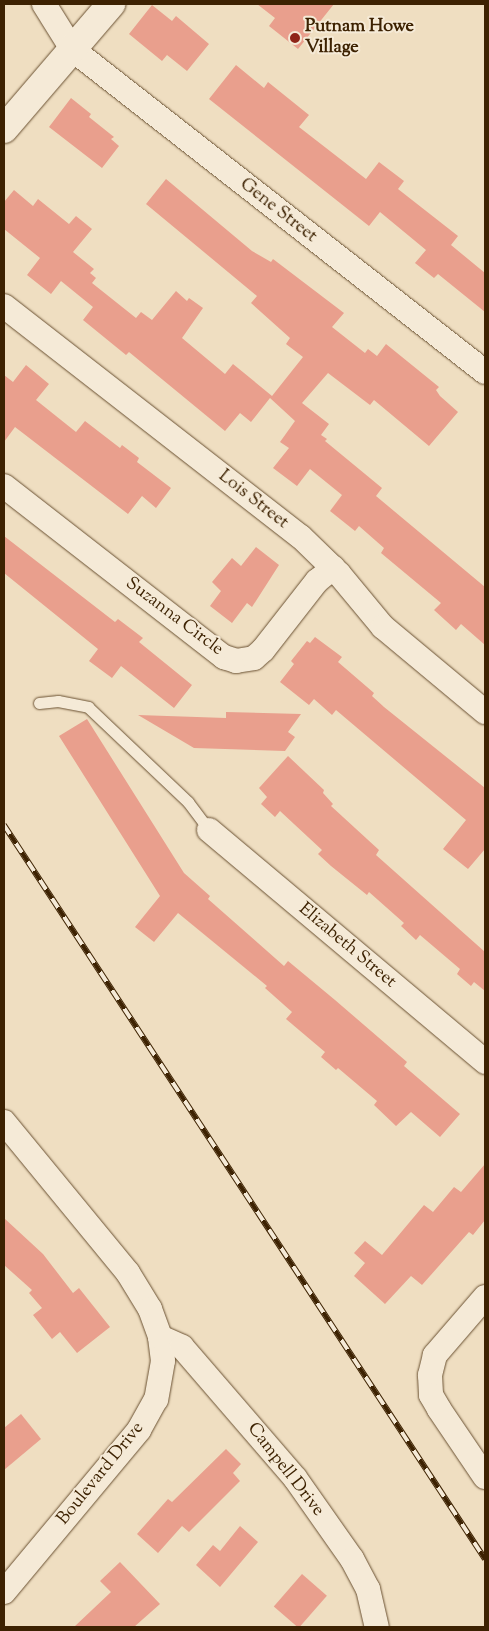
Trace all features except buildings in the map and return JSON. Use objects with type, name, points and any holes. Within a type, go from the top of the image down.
[{"type":"street","points":[[44,4],[72,49]]},
{"type":"street","points":[[4,129],[111,4]]},
{"type":"street","name":"Gene Street","points":[[72,49],[485,372]]},
{"type":"street","name":"Lois Street","points":[[6,314],[301,537],[333,568],[383,627],[485,712]]},
{"type":"street","name":"Suzanna Circle","points":[[4,486],[218,652],[236,661],[254,658],[263,650],[317,581],[333,568]]},
{"type":"street","name":"Elizabeth Street","points":[[209,830],[485,1062]]},
{"type":"street","name":"Boulevard Drive","points":[[4,1122],[128,1273],[150,1309],[160,1337],[161,1383],[139,1430],[4,1592]]},
{"type":"street","points":[[485,1298],[435,1355],[430,1375],[431,1395],[485,1477]]},
{"type":"street","name":"Campell Drive","points":[[160,1337],[182,1347],[295,1478],[352,1559],[368,1589],[377,1627]]},
{"type":"lane","points":[[39,703],[58,700],[88,707],[188,802],[209,830]]},
{"type":"railway","points":[[4,825],[485,1559]]},
{"type":"place","name":"Putnam Howe Village","points":[[295,38]]}]
